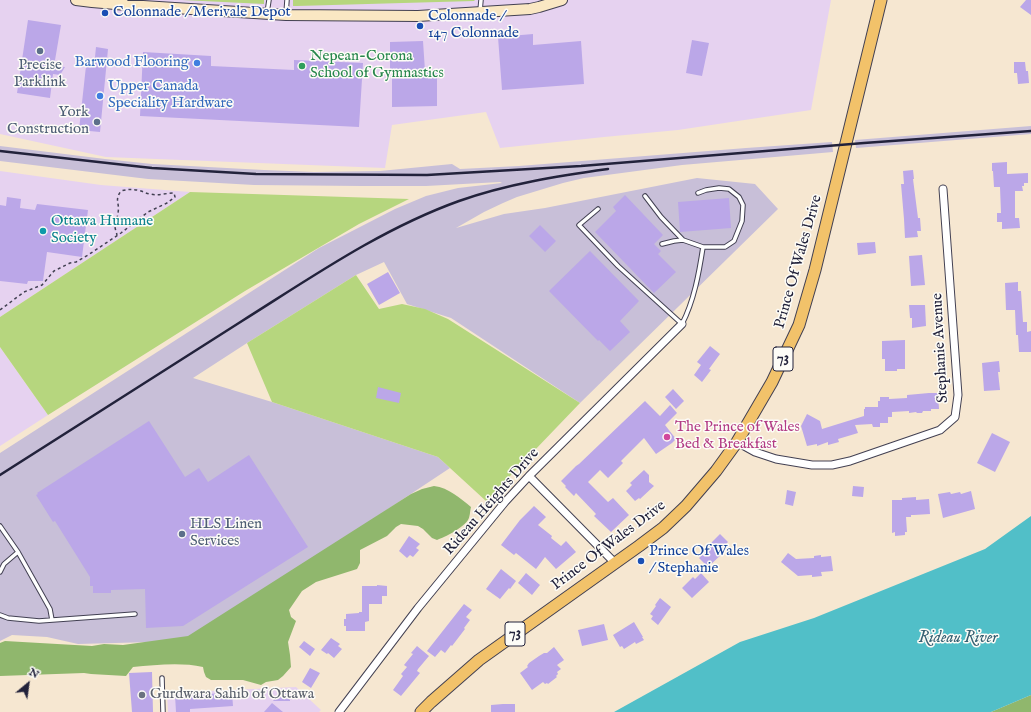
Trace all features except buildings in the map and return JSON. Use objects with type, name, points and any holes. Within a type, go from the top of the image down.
[{"type":"main road","name":"Prince Of Wales Drive","points":[[421,712],[479,660],[663,528],[686,506],[716,471],[737,442],[772,382],[799,325],[815,270],[881,0]]},
{"type":"street","points":[[76,0],[286,16],[418,16],[530,9],[562,0]]},
{"type":"street","name":"Stephanie Avenue","points":[[737,442],[755,452],[776,459],[812,466],[832,465],[850,461],[940,430],[956,417],[958,395],[943,189]]},
{"type":"street","name":"Rideau Heights Drive","points":[[339,712],[418,608],[505,502],[529,476],[682,324]]},
{"type":"street","points":[[529,476],[615,563]]},
{"type":"lane","points":[[267,14],[269,0]]},
{"type":"lane","points":[[286,16],[287,0]]},
{"type":"lane","points":[[480,12],[481,0]]},
{"type":"lane","points":[[662,244],[682,240],[703,247],[726,247],[734,241],[742,221],[743,205],[739,197],[729,189],[719,188],[698,193]]},
{"type":"lane","points":[[645,196],[660,217],[682,240]]},
{"type":"lane","points":[[598,209],[579,225],[618,266],[682,324],[687,315],[699,273],[703,247]]},
{"type":"lane","points":[[0,526],[18,552],[50,609],[52,620]]},
{"type":"lane","points":[[0,572],[4,564],[18,552]]},
{"type":"lane","points":[[0,615],[8,618],[39,621],[135,614]]},
{"type":"lane","points":[[162,678],[163,712]]},
{"type":"path","points":[[0,310],[24,292],[42,285],[54,272],[70,263],[76,262],[117,235],[148,212],[167,203],[175,197],[174,193],[157,195],[149,194],[140,190],[121,190],[117,200],[118,213],[115,223],[117,235]]},
{"type":"shaded area","points":[[0,0],[831,0],[811,110],[678,130],[500,148],[486,112],[392,125],[385,168],[106,157],[0,134]]},
{"type":"shaded area","points":[[1031,126],[1031,134],[856,148],[855,140]]},
{"type":"shaded area","points":[[832,142],[833,152],[682,165],[584,178],[517,197],[484,212],[456,228],[504,214],[545,208],[697,178],[755,184],[778,209],[580,403],[451,318],[407,304],[384,262],[356,275],[193,378],[272,402],[438,457],[450,468],[189,641],[78,644],[47,637],[12,635],[0,641],[0,453],[319,248],[395,209],[426,196],[458,188],[502,183],[426,186],[254,185],[148,179],[0,161],[0,146],[152,164],[314,172],[380,171],[452,164],[460,169],[519,166]]},
{"type":"shaded area","points":[[0,171],[101,185],[190,192],[0,317]]},
{"type":"shaded area","points":[[0,347],[48,415],[0,446]]},
{"type":"shaded area","points":[[296,687],[321,710],[319,712],[168,712],[167,693]]},
{"type":"green space","points":[[182,0],[264,0],[264,4]]},
{"type":"green space","points":[[293,0],[475,0],[293,6]]},
{"type":"green space","points":[[190,192],[409,199],[359,224],[245,291],[48,415],[0,347],[0,317]]},
{"type":"green space","points":[[356,275],[379,309],[402,304],[425,309],[448,319],[580,403],[486,501],[438,457],[272,402],[247,343]]},
{"type":"green space","points":[[434,486],[449,491],[471,507],[470,516],[466,523],[437,540],[432,538],[418,526],[401,524],[387,536],[360,550],[360,563],[357,569],[316,582],[302,591],[289,610],[291,617],[296,621],[288,642],[291,667],[278,680],[266,682],[261,685],[243,680],[211,680],[206,677],[203,667],[177,664],[133,667],[126,676],[84,673],[0,676],[0,643],[5,641],[92,646],[104,644],[123,645],[188,636],[411,494]]},
{"type":"green space","points":[[1031,695],[1031,712],[991,712]]},
{"type":"water","name":"Rideau River","points":[[1031,516],[1031,695],[991,712],[614,712],[740,642],[814,618],[985,549]]},
{"type":"railway","points":[[0,151],[152,168],[256,174],[427,175],[581,166],[1031,131]]},
{"type":"railway","points":[[0,475],[321,271],[402,225],[430,212],[477,195],[514,185],[608,169]]},
{"type":"place","name":"Colonnade / Merivale Depot","points":[[105,13]]},
{"type":"place","name":"Colonnade / 147 Colonnade","points":[[420,26]]},
{"type":"place","name":"Precise Parklink","points":[[40,51]]},
{"type":"place","name":"Barwood Flooring","points":[[197,63]]},
{"type":"place","name":"Nepean-Corona School of Gymnastics","points":[[302,66]]},
{"type":"place","name":"Upper Canada Speciality Hardware","points":[[100,96]]},
{"type":"place","name":"York Construction","points":[[97,122]]},
{"type":"place","name":"Ottawa Humane Society","points":[[43,231]]},
{"type":"place","name":"The Prince of Wales Bed & Breakfast","points":[[667,437]]},
{"type":"place","name":"HLS Linen Services","points":[[182,534]]},
{"type":"place","name":"Prince Of Wales / Stephanie","points":[[641,561]]},
{"type":"place","name":"Gurdwara Sahib of Ottawa","points":[[142,695]]}]
